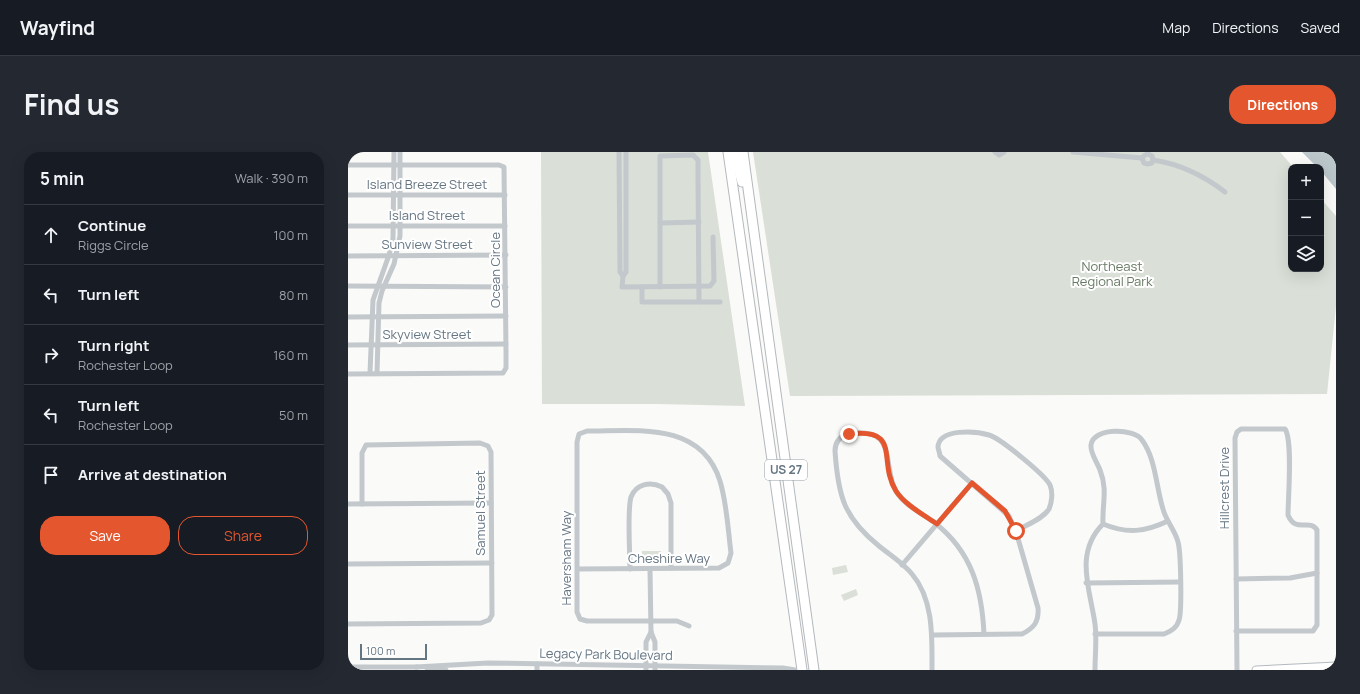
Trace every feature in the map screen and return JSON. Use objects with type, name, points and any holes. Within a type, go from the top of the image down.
[{"type":"highway","name":"US 27","points":[[728,152],[802,670]]},
{"type":"highway","points":[[734,152],[742,180],[749,228],[754,237]]},
{"type":"highway","name":"US 27","points":[[743,152],[814,670]]},
{"type":"highway","points":[[754,330],[758,342],[770,405],[774,412],[778,413]]},
{"type":"street","points":[[370,373],[371,345],[375,317],[397,255],[397,165],[394,152]]},
{"type":"street","points":[[397,165],[400,152]]},
{"type":"street","points":[[619,152],[620,272],[622,276],[622,287],[710,286],[714,281],[713,237]]},
{"type":"street","points":[[622,276],[626,272],[626,152]]},
{"type":"street","points":[[995,152],[999,155],[1004,152]]},
{"type":"street","points":[[1073,152],[1142,158],[1144,155],[1148,154],[1152,156],[1153,160],[1169,162],[1193,172],[1225,192]]},
{"type":"street","points":[[660,287],[660,156],[693,155],[698,160],[699,302]]},
{"type":"street","name":"Ocean Circle","points":[[348,165],[499,164],[504,167],[505,172],[506,226],[506,368],[503,373],[348,374]]},
{"type":"street","name":"Island Breeze Street","points":[[348,195],[505,195]]},
{"type":"street","points":[[660,223],[699,222]]},
{"type":"street","name":"Island Street","points":[[348,226],[506,226]]},
{"type":"street","points":[[377,373],[378,345],[373,300],[376,286],[389,255],[397,226]]},
{"type":"street","points":[[620,240],[626,240]]},
{"type":"street","name":"Sunview Street","points":[[348,256],[506,255]]},
{"type":"street","points":[[348,286],[506,287]]},
{"type":"street","points":[[642,287],[642,302],[720,302]]},
{"type":"street","points":[[348,317],[506,316]]},
{"type":"street","name":"Skyview Street","points":[[348,345],[506,344]]},
{"type":"street","name":"Hillcrest Drive","points":[[1236,631],[1315,630],[1318,623],[1316,528],[1312,526],[1295,525],[1291,522],[1288,515],[1288,433],[1285,429],[1241,429],[1237,432],[1235,438],[1236,631],[1237,670]]},
{"type":"street","name":"Cheshire Way","points":[[578,569],[719,568],[726,566],[730,560],[731,553],[718,475],[712,464],[692,444],[666,432],[587,431],[579,434]]},
{"type":"street","points":[[933,635],[1022,634],[1033,628],[1039,617],[1038,608],[1016,531],[1005,511],[940,456],[938,446],[942,438],[950,433],[976,432],[990,435],[999,439],[1044,478],[1052,492],[1051,504],[1048,511],[1016,531]]},
{"type":"street","points":[[1095,670],[1096,634],[1093,611],[1086,583],[1085,569],[1088,553],[1096,533],[1103,524],[1104,488],[1091,446],[1095,436],[1107,432],[1130,432],[1142,440],[1148,452],[1163,510],[1179,547],[1181,614],[1179,622],[1172,630],[1162,634],[1096,634]]},
{"type":"street","points":[[932,670],[933,635],[929,613],[922,592],[912,574],[870,538],[854,522],[843,503],[838,480],[835,451],[838,440],[849,434],[864,433],[876,435],[885,445],[890,478],[897,492],[937,524],[958,548],[975,578],[982,605],[984,634]]},
{"type":"street","name":"Haversham Way","points":[[579,434],[577,442],[578,612],[580,619],[587,621],[677,621],[689,626]]},
{"type":"street","name":"Samuel Street","points":[[348,624],[487,622],[492,615],[492,504],[490,449],[484,444],[366,445],[362,453],[362,504]]},
{"type":"street","points":[[902,565],[972,483]]},
{"type":"street","points":[[630,569],[631,498],[636,490],[648,484],[662,487],[670,498],[671,568]]},
{"type":"street","points":[[348,504],[492,504]]},
{"type":"street","points":[[1103,524],[1119,530],[1135,532],[1154,528],[1168,521]]},
{"type":"street","points":[[348,564],[492,563]]},
{"type":"street","points":[[650,569],[651,632],[655,642],[655,668]]},
{"type":"street","points":[[1236,579],[1290,578],[1317,572]]},
{"type":"street","points":[[1086,583],[1180,582]]},
{"type":"street","points":[[646,668],[646,642],[651,632]]},
{"type":"street","points":[[537,664],[537,670]]},
{"type":"street","name":"Legacy Park Boulevard","points":[[348,667],[537,664],[646,668],[783,668],[795,670]]},
{"type":"street","points":[[1256,670],[1336,666]]},
{"type":"street","name":"Legacy Park Boulevard","points":[[416,667],[446,670]]},
{"type":"green space","points":[[541,152],[708,152],[745,406],[542,404]]},
{"type":"green space","name":"Northeast Regional Park","points":[[753,152],[1280,152],[1290,164],[1288,164],[1288,272],[1324,272],[1324,202],[1336,216],[1336,306],[1327,394],[790,396]]},
{"type":"green space","points":[[642,551],[661,551],[661,561],[642,561]]},
{"type":"green space","points":[[846,565],[848,572],[833,575],[832,568]]},
{"type":"green space","points":[[856,589],[858,595],[844,601],[841,595]]},
{"type":"shaded area","points":[[1302,152],[1336,152],[1336,189],[1324,175],[1324,164],[1314,164]]},
{"type":"route","points":[[849,434],[872,433],[880,438],[885,445],[890,478],[897,492],[900,496],[937,524],[972,483],[1005,511],[1016,531]]}]
